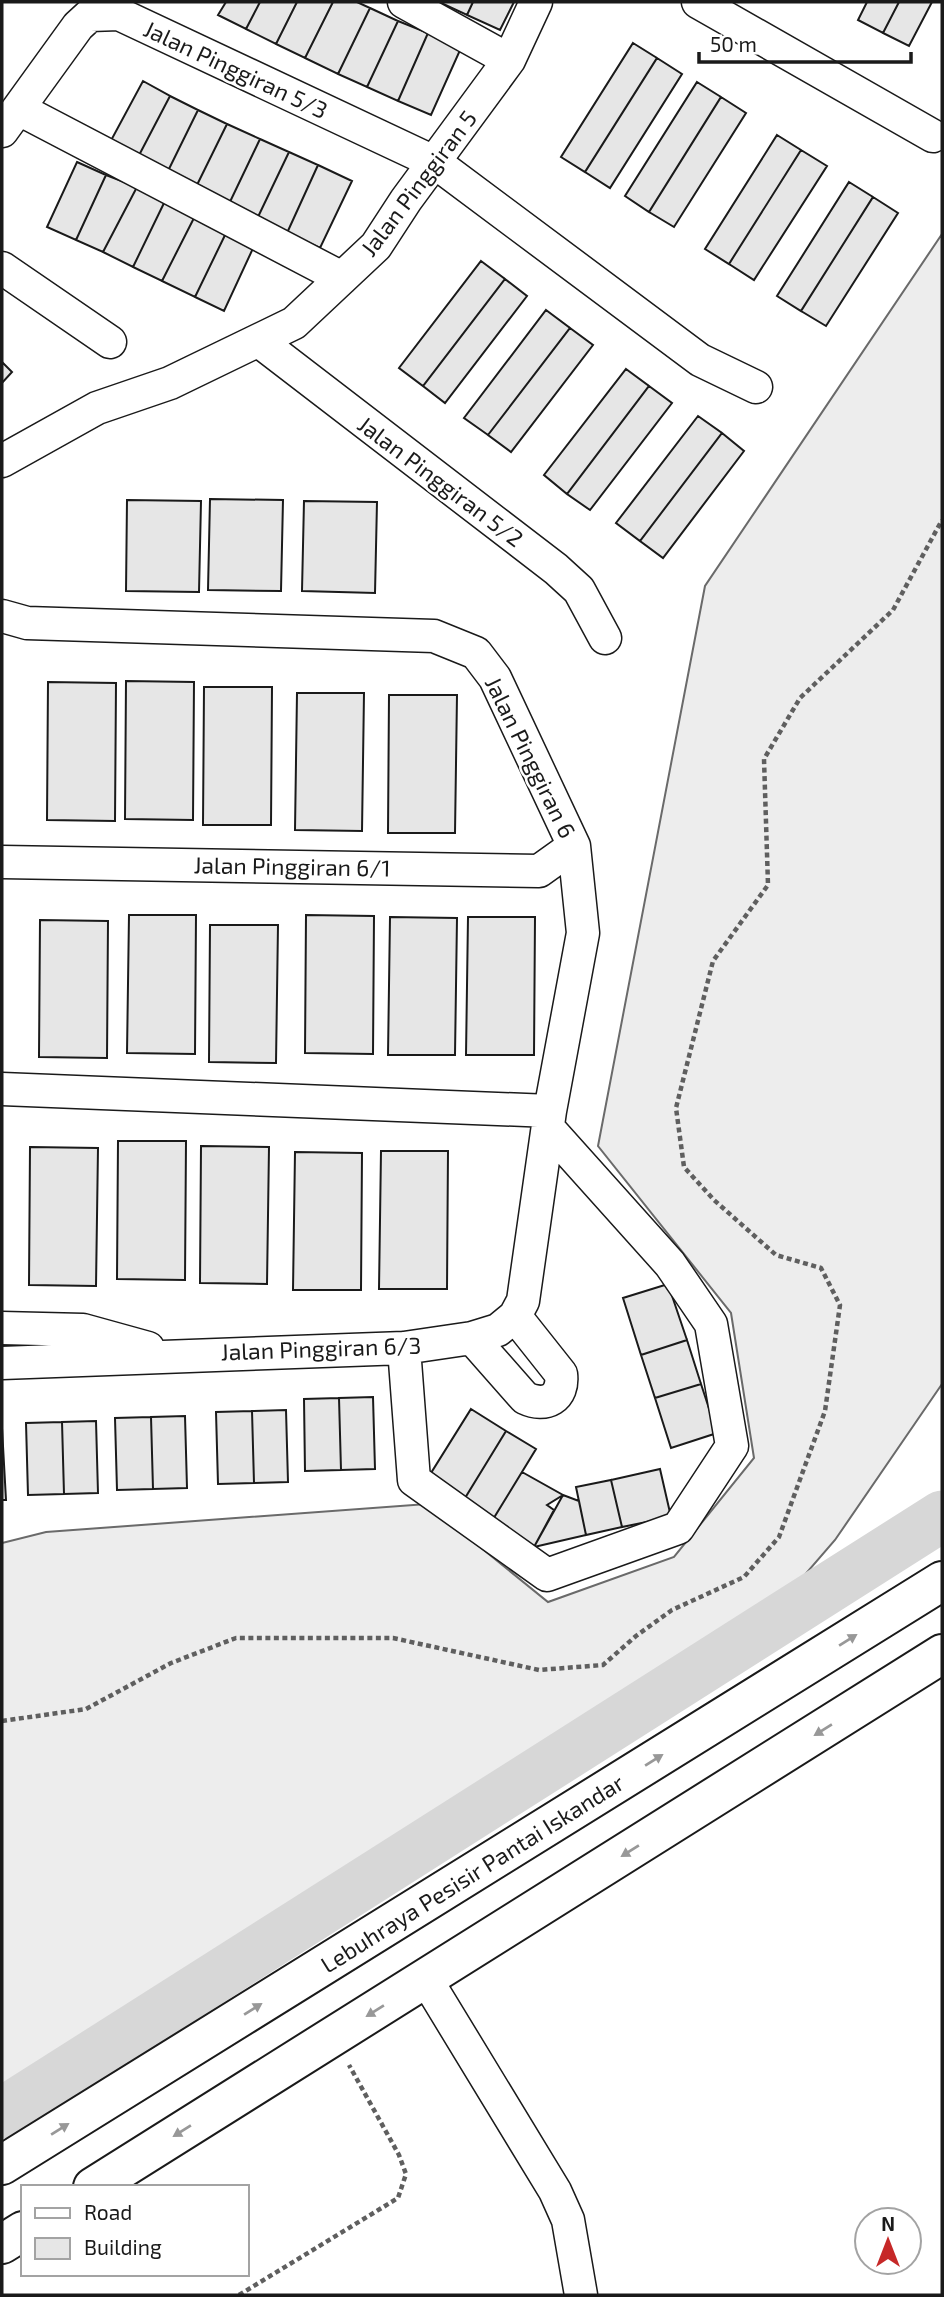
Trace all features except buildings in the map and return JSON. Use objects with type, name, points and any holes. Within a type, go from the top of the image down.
[{"type":"highway","name":"Lebuhraya Pesisir Pantai Iskandar","points":[[2,2165],[942,1581]]},
{"type":"highway","points":[[96,2185],[942,1654]]},
{"type":"highway","points":[[2,2244],[21,2232]]},
{"type":"street","points":[[404,2],[509,60]]},
{"type":"street","name":"Jalan Pinggiran 5","points":[[2,461],[97,408],[170,383],[294,323],[376,246],[406,200],[436,163],[509,60],[536,2]]},
{"type":"street","points":[[698,2],[933,136]]},
{"type":"street","name":"Jalan Pinggiran 5/3","points":[[10,120],[78,26],[90,15],[124,8],[436,163]]},
{"type":"street","points":[[10,120],[342,278]]},
{"type":"street","points":[[436,163],[700,360],[756,387]]},
{"type":"street","points":[[2,268],[110,342]]},
{"type":"street","name":"Jalan Pinggiran 5/2","points":[[259,341],[556,569],[579,590],[605,638]]},
{"type":"street","name":"Jalan Pinggiran 6","points":[[2,616],[27,623],[434,636],[476,653],[495,678],[574,846],[583,933],[519,1308]]},
{"type":"street","name":"Jalan Pinggiran 6/1","points":[[2,862],[540,872],[574,846]]},
{"type":"street","points":[[2,1089],[550,1120],[670,1264],[710,1324],[732,1446],[678,1528],[547,1575],[414,1480],[404,1348]]},
{"type":"street","points":[[472,1338],[525,1398],[538,1404],[549,1402],[558,1395],[562,1384],[561,1374],[519,1308]]},
{"type":"street","name":"Jalan Pinggiran 6/3","points":[[2,1363],[170,1354],[404,1348],[472,1338],[498,1330],[519,1308]]},
{"type":"street","name":"Jalan Pinggiran 6/3","points":[[2,1328],[83,1330],[170,1354]]},
{"type":"street","points":[[426,1979],[555,2191],[568,2220],[581,2295]]},
{"type":"path","points":[[2,1721],[86,1709],[171,1663],[236,1638],[393,1638],[539,1670],[603,1665],[636,1636],[672,1610],[744,1577],[779,1536],[825,1411],[840,1305],[821,1268],[776,1255],[714,1200],[684,1167],[676,1108],[713,961],[768,886],[764,759],[800,698],[893,610],[942,520]]},
{"type":"path","points":[[239,2295],[398,2198],[405,2174],[399,2155],[334,2036]]},
{"type":"shaded area","points":[[942,234],[942,1384],[835,1540],[784,1599],[659,1688],[2,2095],[2,1543],[46,1532],[427,1504],[548,1602],[674,1557],[754,1458],[731,1313],[598,1146],[705,586]]},
{"type":"waterway","points":[[2,2113],[942,1516]]}]
